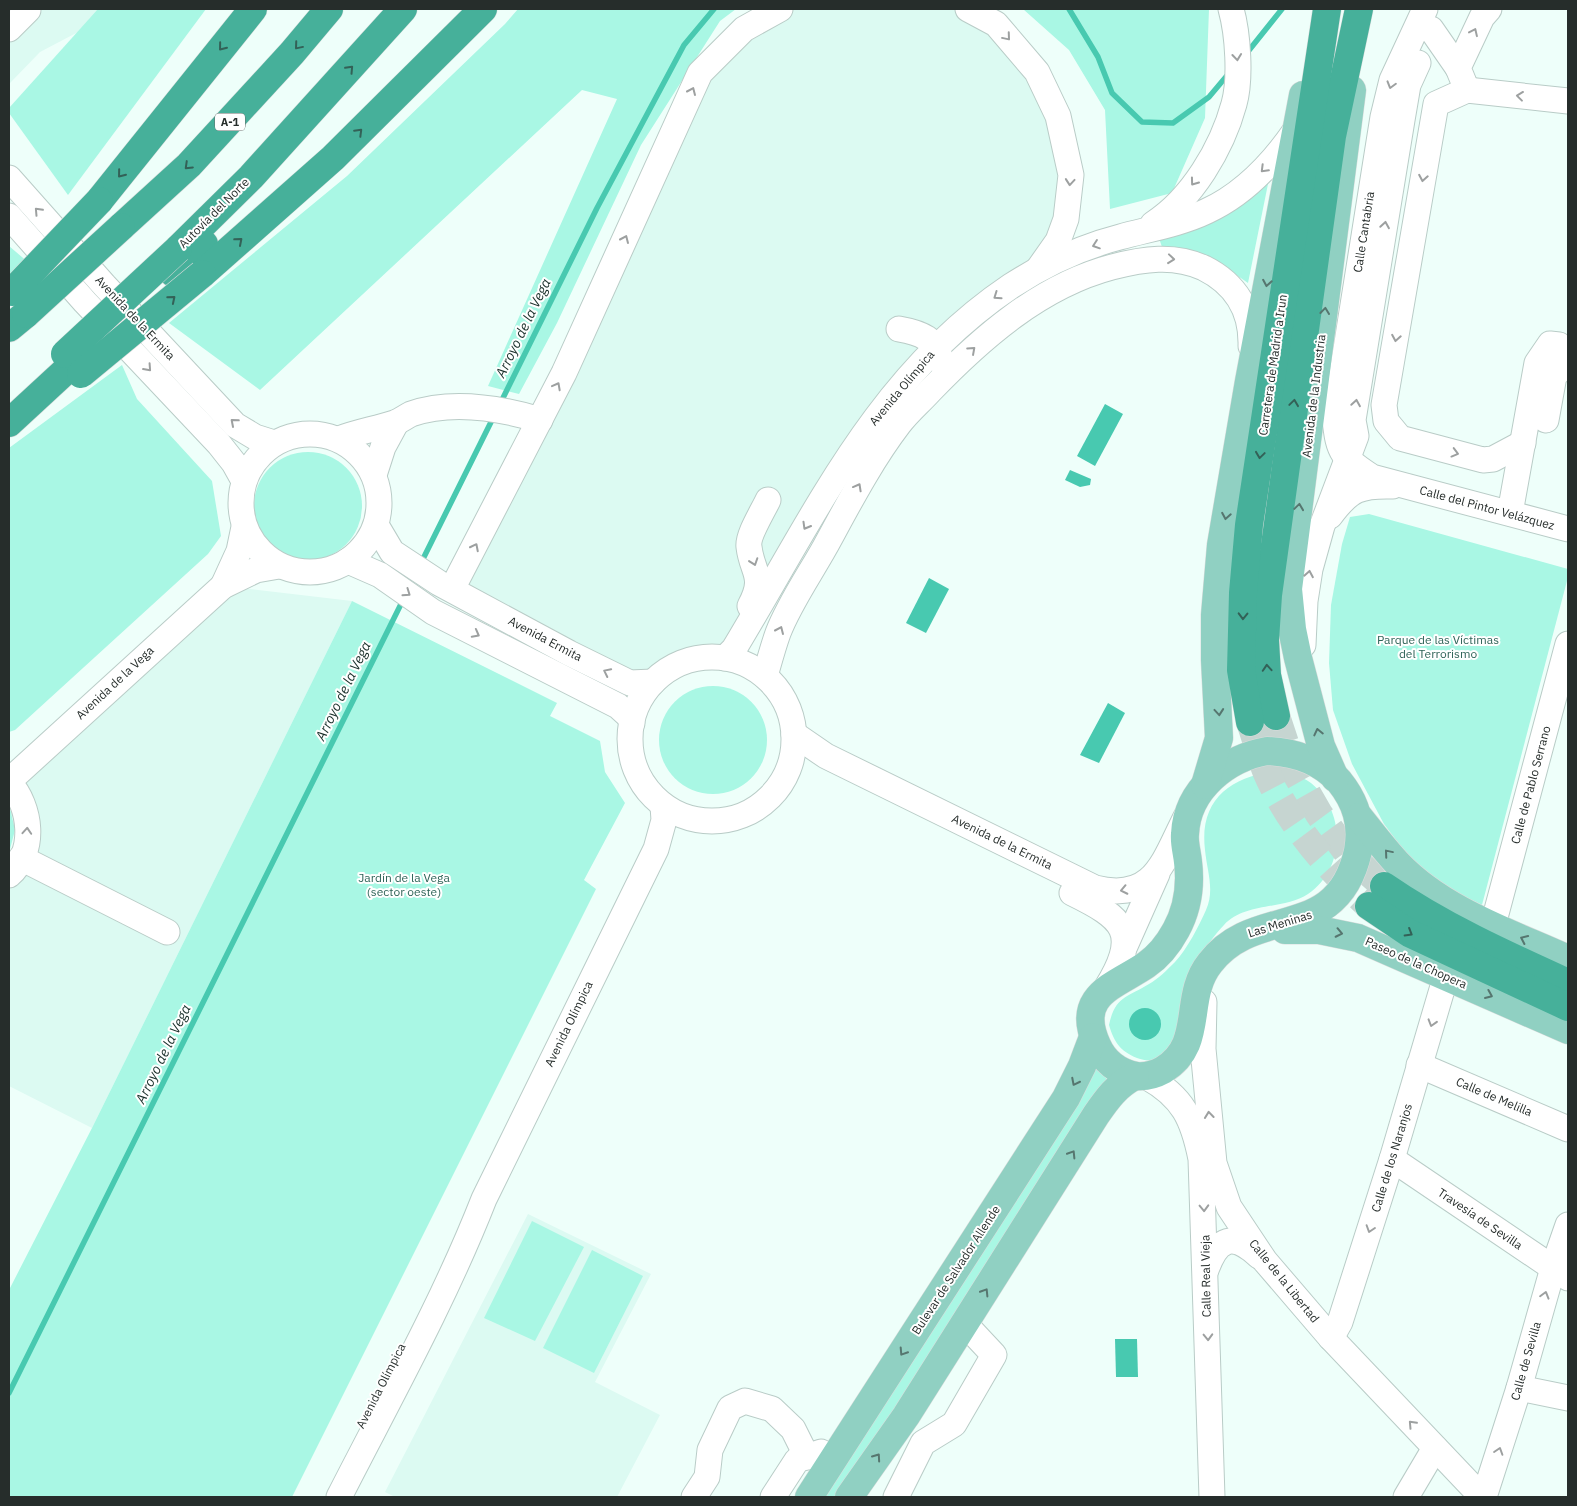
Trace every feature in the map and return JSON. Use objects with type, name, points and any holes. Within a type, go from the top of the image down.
[{"type":"highway","points":[[14,307],[252,9]]},
{"type":"highway","name":"A-1","points":[[14,307],[121,227],[190,166],[329,9]]},
{"type":"highway","name":"Autovía del Norte","points":[[9,400],[73,364],[176,261],[403,9]]},
{"type":"highway","points":[[9,424],[73,364],[202,274],[333,158],[483,9]]},
{"type":"highway","name":"Carretera de Madrid a Irun","points":[[1328,9],[1249,525],[1243,593],[1242,670],[1263,719],[1267,675],[1265,640],[1268,595],[1332,136],[1360,9]]},
{"type":"highway","points":[[1568,983],[1458,932],[1423,913],[1376,896],[1409,934],[1568,1007]]},
{"type":"main road","points":[[1205,785],[1219,738],[1215,615],[1221,545],[1294,132],[1324,9]]},
{"type":"main road","name":"Avenida de la Industria","points":[[1336,778],[1321,746],[1305,675],[1292,629],[1288,589],[1347,140],[1360,9]]},
{"type":"main road","name":"Las Meninas","points":[[1267,750],[1302,756],[1336,778],[1354,805],[1359,817],[1358,847],[1354,868],[1338,895],[1317,912],[1284,924],[1256,929],[1231,942],[1219,952],[1209,963],[1198,985],[1192,1030],[1184,1051],[1166,1068],[1141,1076],[1110,1064],[1104,1058],[1094,1037],[1093,1008],[1107,987],[1154,958],[1167,945],[1177,929],[1184,912],[1190,886],[1184,836],[1186,817],[1205,785],[1220,770],[1237,760],[1250,754],[1267,750]]},
{"type":"main road","points":[[1359,817],[1399,865],[1430,890],[1462,911],[1568,959]]},
{"type":"main road","name":"Paseo de la Chopera","points":[[1256,929],[1336,932],[1358,938],[1568,1030]]},
{"type":"main road","name":"Bulevar de Salvador Allende","points":[[809,1497],[1066,1098],[1094,1037]]},
{"type":"main road","points":[[849,1497],[906,1416],[1096,1115],[1110,1095],[1124,1082],[1141,1076]]},
{"type":"street","points":[[446,586],[530,417],[600,296],[700,73],[744,29],[780,9]]},
{"type":"street","points":[[968,9],[996,24],[1037,72],[1058,116],[1071,175],[1066,219],[1058,241],[1038,269]]},
{"type":"street","points":[[1143,231],[1179,203],[1220,141],[1234,103],[1238,66],[1231,9]]},
{"type":"street","points":[[1489,9],[1482,17],[1462,79],[1436,104],[1384,405],[1386,421],[1400,438],[1483,460],[1493,459],[1523,443]]},
{"type":"street","points":[[9,29],[28,10]]},
{"type":"street","points":[[1432,15],[1462,79]]},
{"type":"street","name":"Calle Cantabria","points":[[1305,675],[1303,633],[1310,569],[1322,526],[1356,436],[1353,420],[1408,85],[1432,15]]},
{"type":"street","name":"Calle Cantabria","points":[[1347,460],[1337,442],[1335,418],[1383,117],[1392,80],[1432,15]]},
{"type":"street","points":[[1462,79],[1568,101]]},
{"type":"street","name":"Avenida Olímpica","points":[[729,653],[842,465],[882,407],[955,328],[978,309],[1038,269],[1073,253],[1208,211],[1236,194],[1279,154],[1294,132]]},
{"type":"street","name":"Avenida de la Ermita","points":[[9,178],[104,285],[235,425],[256,437],[274,443]]},
{"type":"street","name":"Avenida de la Ermita","points":[[9,216],[85,302],[218,444],[234,463],[244,481]]},
{"type":"street","points":[[1362,245],[1368,260],[1378,266],[1408,269]]},
{"type":"street","name":"Avenida Olímpica","points":[[765,676],[778,632],[862,478],[900,423],[973,348],[1017,313],[1067,283],[1122,264],[1155,258],[1174,259],[1197,265],[1229,284],[1237,293],[1249,317],[1251,338],[1249,382]]},
{"type":"street","points":[[900,329],[922,333],[935,348],[942,365],[938,383]]},
{"type":"street","points":[[1510,514],[1537,363],[1550,344],[1559,345],[1566,356],[1562,368],[1554,376],[1546,420]]},
{"type":"street","points":[[339,440],[354,433],[396,423],[412,414],[455,406],[530,417]]},
{"type":"street","points":[[374,475],[383,446],[396,423]]},
{"type":"street","points":[[306,433],[323,434],[339,440],[354,448],[366,460],[374,475],[380,500],[376,525],[369,539],[348,562],[332,569],[314,573],[296,572],[279,566],[258,550],[244,527],[240,512],[240,496],[251,466],[274,443],[290,436],[306,433]]},
{"type":"street","points":[[1356,436],[1367,454],[1406,486]]},
{"type":"street","points":[[1347,460],[1372,477],[1406,486]]},
{"type":"street","points":[[1322,526],[1341,500],[1366,485],[1406,486]]},
{"type":"street","name":"Calle del Pintor Velázquez","points":[[1406,486],[1568,529]]},
{"type":"street","points":[[729,653],[759,581],[749,547],[749,540],[768,500]]},
{"type":"street","name":"Avenida Ermita","points":[[376,525],[392,552],[446,586],[569,653],[630,683],[653,682]]},
{"type":"street","name":"Avenida de la Vega","points":[[222,586],[239,551],[244,527]]},
{"type":"street","points":[[348,562],[380,574],[433,612],[618,706],[629,716],[632,723]]},
{"type":"street","name":"Avenida de la Vega","points":[[167,932],[15,866],[27,841],[28,822],[23,803],[9,781],[222,586],[256,570],[279,566]]},
{"type":"street","name":"Calle de Pablo Serrano","points":[[1493,925],[1568,644]]},
{"type":"street","points":[[729,653],[765,676],[780,692],[791,715],[794,734],[791,761],[777,790],[752,811],[722,821],[690,818],[663,806],[642,783],[631,754],[632,723],[640,700],[653,682],[676,665],[729,653]]},
{"type":"street","name":"Avenida de la Ermita","points":[[794,734],[826,756],[1095,888],[1111,892],[1121,891],[1133,888],[1157,874]]},
{"type":"street","name":"Avenida de la Ermita","points":[[791,761],[826,772],[1101,907],[1112,915],[1118,924],[1124,936],[1125,946]]},
{"type":"street","name":"Avenida Olímpica","points":[[342,1495],[457,1237],[484,1199],[656,849],[664,820],[663,806]]},
{"type":"street","points":[[1107,987],[1119,965],[1125,946],[1157,874],[1186,817]]},
{"type":"street","name":"Avenida Olímpica","points":[[656,849],[690,818]]},
{"type":"street","name":"Calle de la Libertad","points":[[1219,952],[1211,967],[1203,1005],[1204,1059],[1214,1163],[1229,1207],[1265,1261],[1331,1338],[1483,1497]]},
{"type":"street","name":"Calle de los Naranjos","points":[[1331,1338],[1340,1322],[1392,1159],[1446,976]]},
{"type":"street","name":"Calle de Melilla","points":[[1419,1065],[1568,1129]]},
{"type":"street","name":"Calle Real Vieja","points":[[1141,1076],[1178,1100],[1196,1133],[1203,1172],[1216,1494]]},
{"type":"street","name":"Travesía de Sevilla","points":[[1392,1159],[1560,1273]]},
{"type":"street","name":"Calle de Sevilla","points":[[1483,1497],[1560,1273],[1568,1226]]},
{"type":"street","points":[[1206,1271],[1213,1252],[1224,1242],[1234,1240],[1248,1246],[1265,1261]]},
{"type":"street","points":[[896,1497],[923,1443],[954,1424],[994,1356],[965,1324]]},
{"type":"street","points":[[1519,1388],[1568,1398]]},
{"type":"street","points":[[694,1497],[707,1477],[710,1450],[730,1408],[745,1401],[772,1409],[793,1429],[807,1457]]},
{"type":"street","points":[[906,1416],[923,1443]]},
{"type":"street","points":[[773,1497],[797,1460],[842,1444]]},
{"type":"street","points":[[1406,1497],[1435,1448]]},
{"type":"shaded area","points":[[9,9],[122,9],[40,52],[9,84]]},
{"type":"shaded area","points":[[780,9],[968,9],[1037,72],[1071,175],[1058,241],[955,328],[725,658],[701,658],[676,665],[653,682],[452,590],[700,73]]},
{"type":"shaded area","points":[[1105,404],[1123,414],[1095,466],[1077,456]]},
{"type":"shaded area","points":[[1070,470],[1091,479],[1090,485],[1080,487],[1065,480]]},
{"type":"shaded area","points":[[929,578],[949,589],[926,633],[906,623]]},
{"type":"shaded area","points":[[223,586],[352,601],[92,1128],[9,1086],[9,875],[21,858],[15,789]]},
{"type":"shaded area","points":[[1108,703],[1125,713],[1099,763],[1080,755]]},
{"type":"shaded area","points":[[1145,1008],[1156,1013],[1161,1024],[1156,1035],[1145,1040],[1134,1035],[1129,1024],[1134,1013]]},
{"type":"shaded area","points":[[528,1214],[651,1274],[595,1382],[660,1415],[617,1497],[395,1497],[385,1492]]},
{"type":"shaded area","points":[[1115,1339],[1137,1339],[1138,1377],[1116,1377]]},
{"type":"green space","points":[[98,9],[206,9],[68,195],[9,113],[9,108]]},
{"type":"green space","points":[[518,9],[736,9],[720,21],[641,145],[557,323],[519,394],[488,386],[617,99],[582,90],[260,390],[169,323],[347,176],[505,24]]},
{"type":"green space","points":[[1023,9],[1209,9],[1205,118],[1172,193],[1110,209],[1105,110],[1069,50]]},
{"type":"green space","points":[[1269,179],[1248,283],[1219,263],[1162,247],[1158,235]]},
{"type":"green space","points":[[9,246],[29,263],[9,283]]},
{"type":"green space","points":[[122,365],[137,399],[212,481],[221,536],[208,554],[15,730],[9,732],[9,448]]},
{"type":"green space","points":[[308,452],[329,456],[346,468],[358,485],[362,506],[358,527],[346,544],[329,556],[308,560],[287,556],[270,544],[258,527],[254,506],[258,485],[270,468],[287,456]]},
{"type":"green space","name":"Parque de las Víctimas del Terrorismo","points":[[1369,514],[1568,569],[1568,577],[1482,905],[1451,890],[1416,867],[1384,824],[1352,764],[1333,710],[1329,663],[1331,605],[1342,544],[1350,517]]},
{"type":"green space","name":"Jardín de la Vega (sector oeste)","points":[[352,601],[557,703],[550,716],[600,741],[605,772],[625,803],[584,880],[596,889],[292,1497],[9,1497],[9,1290],[92,1128]]},
{"type":"green space","points":[[713,686],[734,690],[751,702],[763,719],[767,740],[763,761],[751,778],[734,790],[713,794],[692,790],[675,778],[663,761],[659,740],[663,719],[675,702],[692,690]]},
{"type":"green space","points":[[1275,771],[1307,780],[1322,795],[1331,808],[1337,839],[1335,855],[1329,870],[1320,883],[1308,894],[1288,902],[1253,909],[1233,918],[1224,925],[1198,962],[1181,1026],[1174,1042],[1165,1054],[1153,1060],[1137,1058],[1122,1049],[1113,1036],[1109,1025],[1115,1008],[1123,998],[1156,980],[1175,962],[1188,944],[1203,916],[1209,903],[1210,895],[1204,832],[1207,817],[1213,805],[1231,785],[1259,774]]},
{"type":"green space","points":[[9,804],[15,830],[9,853]]},
{"type":"green space","points":[[1093,1066],[1110,1082],[843,1497],[820,1497]]},
{"type":"green space","points":[[532,1221],[584,1247],[535,1341],[484,1318]]},
{"type":"green space","points":[[592,1250],[643,1276],[594,1373],[543,1348]]},
{"type":"waterway","name":"Arroyo de la Vega","points":[[500,404],[597,208],[684,45],[714,9]]},
{"type":"waterway","name":"Arroyo de la Vega","points":[[1069,9],[1098,57],[1112,93],[1142,122],[1173,123],[1209,97],[1230,72]]},
{"type":"waterway","name":"Arroyo de la Vega","points":[[1246,54],[1282,9]]},
{"type":"waterway","name":"Arroyo de la Vega","points":[[420,565],[494,416]]},
{"type":"waterway","name":"Arroyo de la Vega","points":[[9,1393],[404,598]]},
{"type":"tunnel","points":[[1276,716],[1294,770],[1319,814],[1349,855],[1384,886]]},
{"type":"tunnel","points":[[1250,722],[1267,773],[1290,816],[1326,863],[1369,906]]}]
